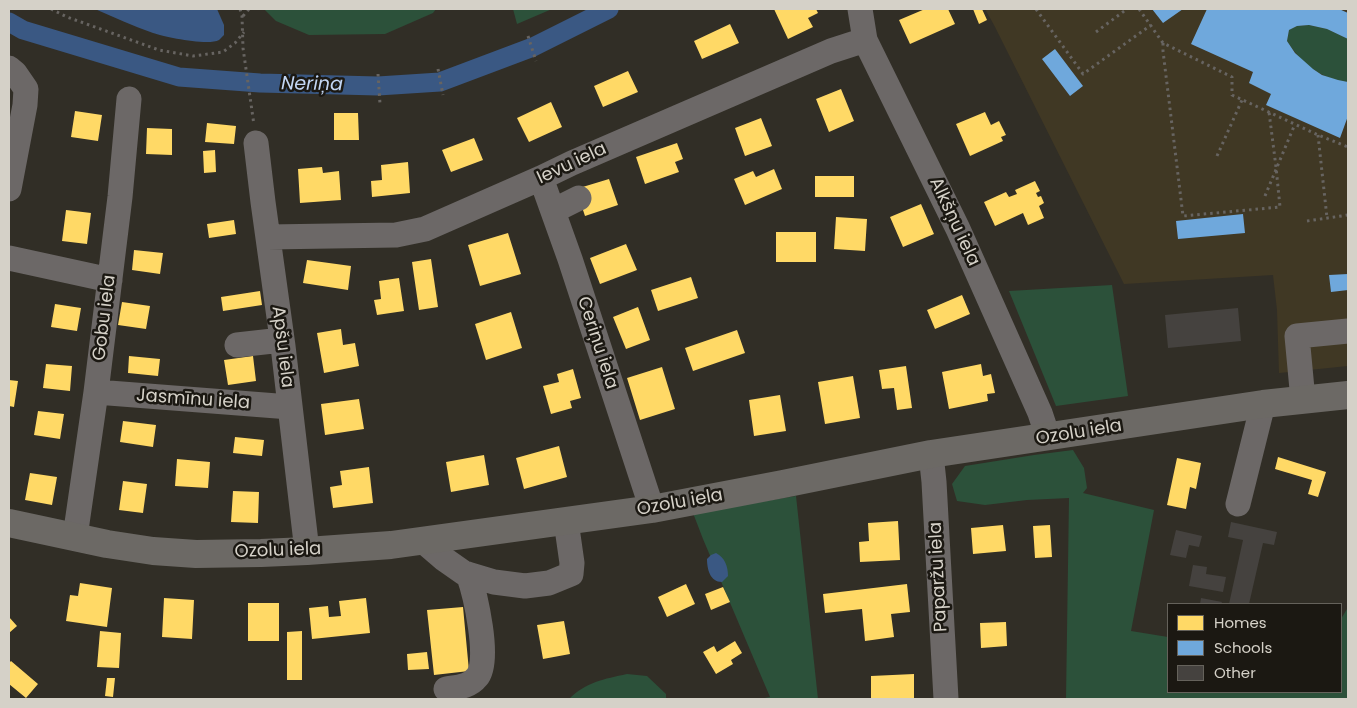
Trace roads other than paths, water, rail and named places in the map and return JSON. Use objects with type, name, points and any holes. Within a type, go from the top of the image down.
[{"type":"main road","name":"Ozolu iela","points":[[9,523],[107,544],[153,551],[196,554],[307,551],[391,545],[652,509],[931,454],[1263,404],[1348,395]]},
{"type":"street","name":"Alkšņu iela","points":[[860,9],[865,40],[958,229],[1040,413],[1048,437]]},
{"type":"street","name":"Ievu iela","points":[[268,237],[396,235],[425,229],[832,50],[865,40]]},
{"type":"street","points":[[9,68],[15,73],[26,89],[25,105],[9,189]]},
{"type":"street","name":"Gobu iela","points":[[75,537],[110,280],[129,99]]},
{"type":"street","name":"Apšu iela","points":[[256,143],[307,551]]},
{"type":"street","name":"Ceriņu iela","points":[[541,178],[652,509]]},
{"type":"street","points":[[553,211],[579,198]]},
{"type":"street","points":[[9,258],[110,280]]},
{"type":"street","points":[[1303,400],[1297,336],[1348,331]]},
{"type":"street","points":[[237,345],[282,340]]},
{"type":"street","name":"Jasmīnu iela","points":[[96,392],[290,407]]},
{"type":"street","points":[[1238,504],[1263,404]]},
{"type":"street","name":"Paparžu iela","points":[[931,454],[946,699]]},
{"type":"street","points":[[423,541],[464,573],[494,582],[525,586],[549,583],[571,574],[572,563],[566,521]]},
{"type":"street","points":[[446,689],[468,685],[479,675],[483,658],[480,622],[468,574]]},
{"type":"water","points":[[95,9],[217,9],[224,25],[224,35],[219,40],[213,42],[176,39],[153,33]]},
{"type":"water","points":[[716,553],[724,560],[727,569],[728,576],[722,582],[712,577],[708,567],[707,559]]},
{"type":"waterway","name":"Neriņa","points":[[9,22],[23,30],[179,77],[260,83],[378,86],[440,82],[533,47],[609,9]]},
{"type":"waterway","name":"Neriņa","points":[[219,74],[219,80]]}]
